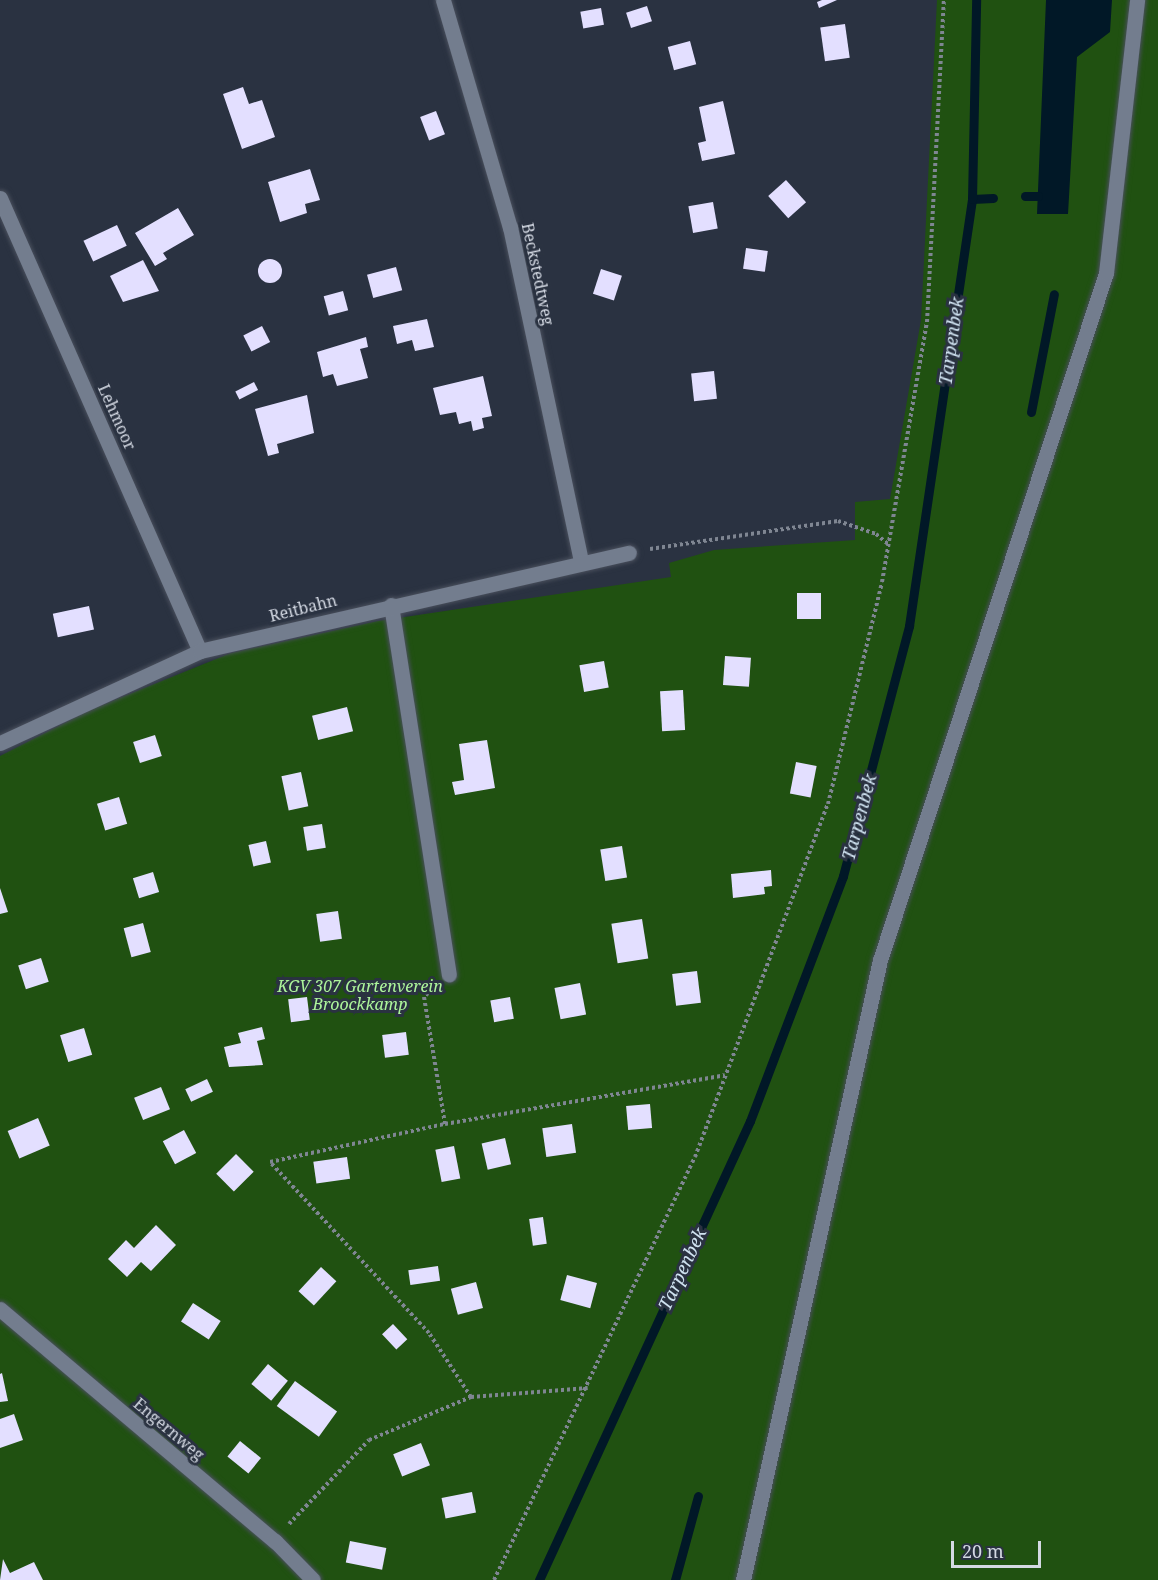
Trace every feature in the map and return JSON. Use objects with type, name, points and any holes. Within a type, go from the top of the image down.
[{"type":"street","name":"Beckstedtweg","points":[[443,0],[510,227],[581,561]]},
{"type":"street","points":[[743,1580],[880,960],[1106,273],[1137,0]]},
{"type":"street","name":"Lehmoor","points":[[0,198],[200,651]]},
{"type":"street","name":"Reitbahn","points":[[0,743],[200,651],[581,561],[629,553]]},
{"type":"street","points":[[391,605],[449,974]]},
{"type":"street","name":"Engernweg","points":[[0,1309],[275,1541],[313,1580]]},
{"type":"path","points":[[494,1580],[588,1388],[695,1157],[828,804],[859,690],[888,544],[927,322],[944,0]]},
{"type":"path","points":[[629,553],[838,521],[876,534],[888,544]]},
{"type":"path","points":[[445,1124],[424,997],[449,974]]},
{"type":"path","points":[[471,1397],[429,1333],[270,1162],[445,1124],[725,1075]]},
{"type":"path","points":[[275,1541],[369,1440],[471,1397],[588,1388]]},
{"type":"green space","name":"KGV 307 Gartenverein Broockkamp","points":[[937,0],[1158,0],[1158,1580],[0,1580],[0,756],[90,710],[231,653],[378,621],[671,577],[669,563],[714,550],[855,540],[855,502],[890,499],[921,320]]},
{"type":"water","points":[[1046,0],[1112,0],[1110,32],[1077,57],[1068,214],[1037,214]]},
{"type":"building","points":[[822,0],[837,0],[819,8],[817,2]]},
{"type":"building","points":[[647,6],[652,21],[631,28],[626,13]]},
{"type":"building","points":[[601,8],[604,25],[583,28],[580,12]]},
{"type":"building","points":[[845,24],[850,58],[825,61],[820,27]]},
{"type":"building","points":[[690,41],[696,64],[674,70],[668,47]]},
{"type":"building","points":[[243,87],[249,104],[262,100],[275,137],[242,149],[223,94]]},
{"type":"building","points":[[723,101],[735,154],[702,161],[698,143],[706,141],[699,107]]},
{"type":"building","points":[[436,111],[445,134],[429,140],[420,117]]},
{"type":"building","points":[[310,169],[320,200],[305,204],[307,213],[280,222],[268,182]]},
{"type":"building","points":[[786,180],[806,202],[788,218],[768,196]]},
{"type":"building","points":[[713,202],[718,229],[693,233],[688,206]]},
{"type":"building","points":[[178,208],[194,235],[163,253],[167,259],[155,266],[135,233]]},
{"type":"building","points":[[117,225],[127,246],[93,261],[83,241]]},
{"type":"building","points":[[746,248],[768,251],[765,272],[743,269]]},
{"type":"building","points":[[270,259],[275,260],[281,266],[281,276],[275,282],[270,283],[265,282],[259,276],[258,271],[259,266],[265,260]]},
{"type":"building","points":[[143,260],[159,291],[123,302],[110,276]]},
{"type":"building","points":[[396,267],[402,290],[373,298],[367,275]]},
{"type":"building","points":[[601,269],[622,276],[614,301],[593,294]]},
{"type":"building","points":[[343,291],[348,310],[329,315],[324,296]]},
{"type":"building","points":[[427,319],[434,347],[415,351],[412,340],[397,344],[393,326]]},
{"type":"building","points":[[262,326],[270,342],[251,352],[243,336]]},
{"type":"building","points":[[366,337],[368,347],[360,349],[368,378],[337,386],[333,374],[323,377],[317,352]]},
{"type":"building","points":[[714,371],[717,399],[694,401],[691,373]]},
{"type":"building","points":[[483,376],[492,416],[482,418],[484,428],[473,431],[471,421],[459,424],[456,412],[440,415],[433,388]]},
{"type":"building","points":[[254,382],[258,390],[239,400],[235,392]]},
{"type":"building","points":[[307,395],[314,433],[277,444],[279,453],[268,456],[255,409]]},
{"type":"building","points":[[797,593],[821,593],[821,619],[797,619]]},
{"type":"building","points":[[89,606],[94,629],[58,637],[53,614]]},
{"type":"building","points":[[725,656],[751,658],[749,687],[723,685]]},
{"type":"building","points":[[604,661],[609,688],[584,692],[579,665]]},
{"type":"building","points":[[683,690],[685,730],[662,731],[660,691]]},
{"type":"building","points":[[347,707],[353,731],[318,740],[312,716]]},
{"type":"building","points":[[155,735],[162,756],[140,763],[133,742]]},
{"type":"building","points":[[487,740],[495,788],[455,795],[452,782],[464,780],[459,744]]},
{"type":"building","points":[[796,762],[817,766],[811,797],[790,793]]},
{"type":"building","points":[[301,772],[308,806],[289,810],[281,776]]},
{"type":"building","points":[[119,797],[127,824],[105,831],[97,804]]},
{"type":"building","points":[[322,824],[326,848],[307,851],[303,827]]},
{"type":"building","points":[[266,841],[271,862],[253,866],[248,845]]},
{"type":"building","points":[[622,846],[627,878],[605,881],[600,849]]},
{"type":"building","points":[[771,870],[772,886],[764,887],[765,894],[733,898],[731,874]]},
{"type":"building","points":[[153,872],[159,892],[139,898],[133,878]]},
{"type":"building","points":[[0,888],[8,912],[0,914]]},
{"type":"building","points":[[338,911],[342,939],[320,942],[316,914]]},
{"type":"building","points":[[642,919],[648,959],[618,963],[611,924]]},
{"type":"building","points":[[143,923],[151,952],[131,957],[124,928]]},
{"type":"building","points":[[41,958],[49,982],[26,989],[18,965]]},
{"type":"building","points":[[697,971],[701,1003],[676,1006],[672,974]]},
{"type":"building","points":[[580,983],[586,1014],[561,1019],[554,988]]},
{"type":"building","points":[[307,997],[310,1020],[291,1022],[288,999]]},
{"type":"building","points":[[510,997],[514,1019],[494,1022],[490,1000]]},
{"type":"building","points":[[262,1027],[265,1039],[257,1041],[263,1065],[229,1067],[224,1047],[241,1043],[238,1033]]},
{"type":"building","points":[[84,1028],[92,1055],[68,1062],[60,1035]]},
{"type":"building","points":[[406,1032],[409,1055],[385,1058],[382,1035]]},
{"type":"building","points":[[207,1079],[213,1092],[191,1102],[185,1089]]},
{"type":"building","points":[[161,1087],[170,1109],[143,1120],[134,1098]]},
{"type":"building","points":[[650,1104],[652,1128],[628,1130],[626,1106]]},
{"type":"building","points":[[38,1118],[50,1146],[19,1159],[8,1131]]},
{"type":"building","points":[[572,1124],[576,1153],[546,1157],[542,1128]]},
{"type":"building","points":[[184,1130],[196,1153],[175,1164],[163,1141]]},
{"type":"building","points":[[505,1138],[511,1164],[488,1170],[482,1143]]},
{"type":"building","points":[[454,1146],[460,1178],[442,1182],[435,1150]]},
{"type":"building","points":[[236,1154],[254,1172],[234,1191],[216,1174]]},
{"type":"building","points":[[347,1157],[350,1179],[316,1184],[313,1162]]},
{"type":"building","points":[[543,1217],[547,1244],[533,1246],[529,1219]]},
{"type":"building","points":[[156,1225],[176,1245],[151,1271],[141,1262],[127,1277],[108,1259],[126,1240],[134,1248]]},
{"type":"building","points":[[438,1266],[440,1281],[410,1285],[408,1270]]},
{"type":"building","points":[[321,1267],[336,1281],[314,1305],[298,1291]]},
{"type":"building","points":[[567,1275],[597,1283],[590,1308],[560,1300]]},
{"type":"building","points":[[476,1282],[483,1308],[458,1315],[451,1289]]},
{"type":"building","points":[[193,1303],[221,1321],[209,1339],[181,1321]]},
{"type":"building","points":[[393,1324],[407,1339],[396,1350],[382,1334]]},
{"type":"building","points":[[268,1364],[288,1381],[271,1401],[251,1384]]},
{"type":"building","points":[[2,1373],[8,1401],[0,1402],[0,1374]]},
{"type":"building","points":[[295,1381],[337,1412],[319,1437],[277,1406]]},
{"type":"building","points":[[14,1414],[23,1440],[0,1448],[0,1419]]},
{"type":"building","points":[[240,1441],[261,1458],[248,1474],[227,1457]]},
{"type":"building","points":[[421,1443],[430,1465],[402,1476],[393,1454]]},
{"type":"building","points":[[472,1492],[476,1513],[446,1519],[442,1498]]},
{"type":"building","points":[[350,1541],[386,1548],[382,1570],[346,1563]]},
{"type":"building","points":[[3,1559],[10,1573],[34,1562],[43,1580],[0,1580]]},
{"type":"waterway","name":"Tarpenbek","points":[[539,1580],[750,1121],[843,876],[909,626],[972,199],[976,0]]},
{"type":"waterway","points":[[1025,196],[1038,196]]},
{"type":"waterway","points":[[972,199],[993,198]]},
{"type":"waterway","points":[[1031,412],[1054,294]]},
{"type":"waterway","points":[[675,1580],[698,1496]]}]
